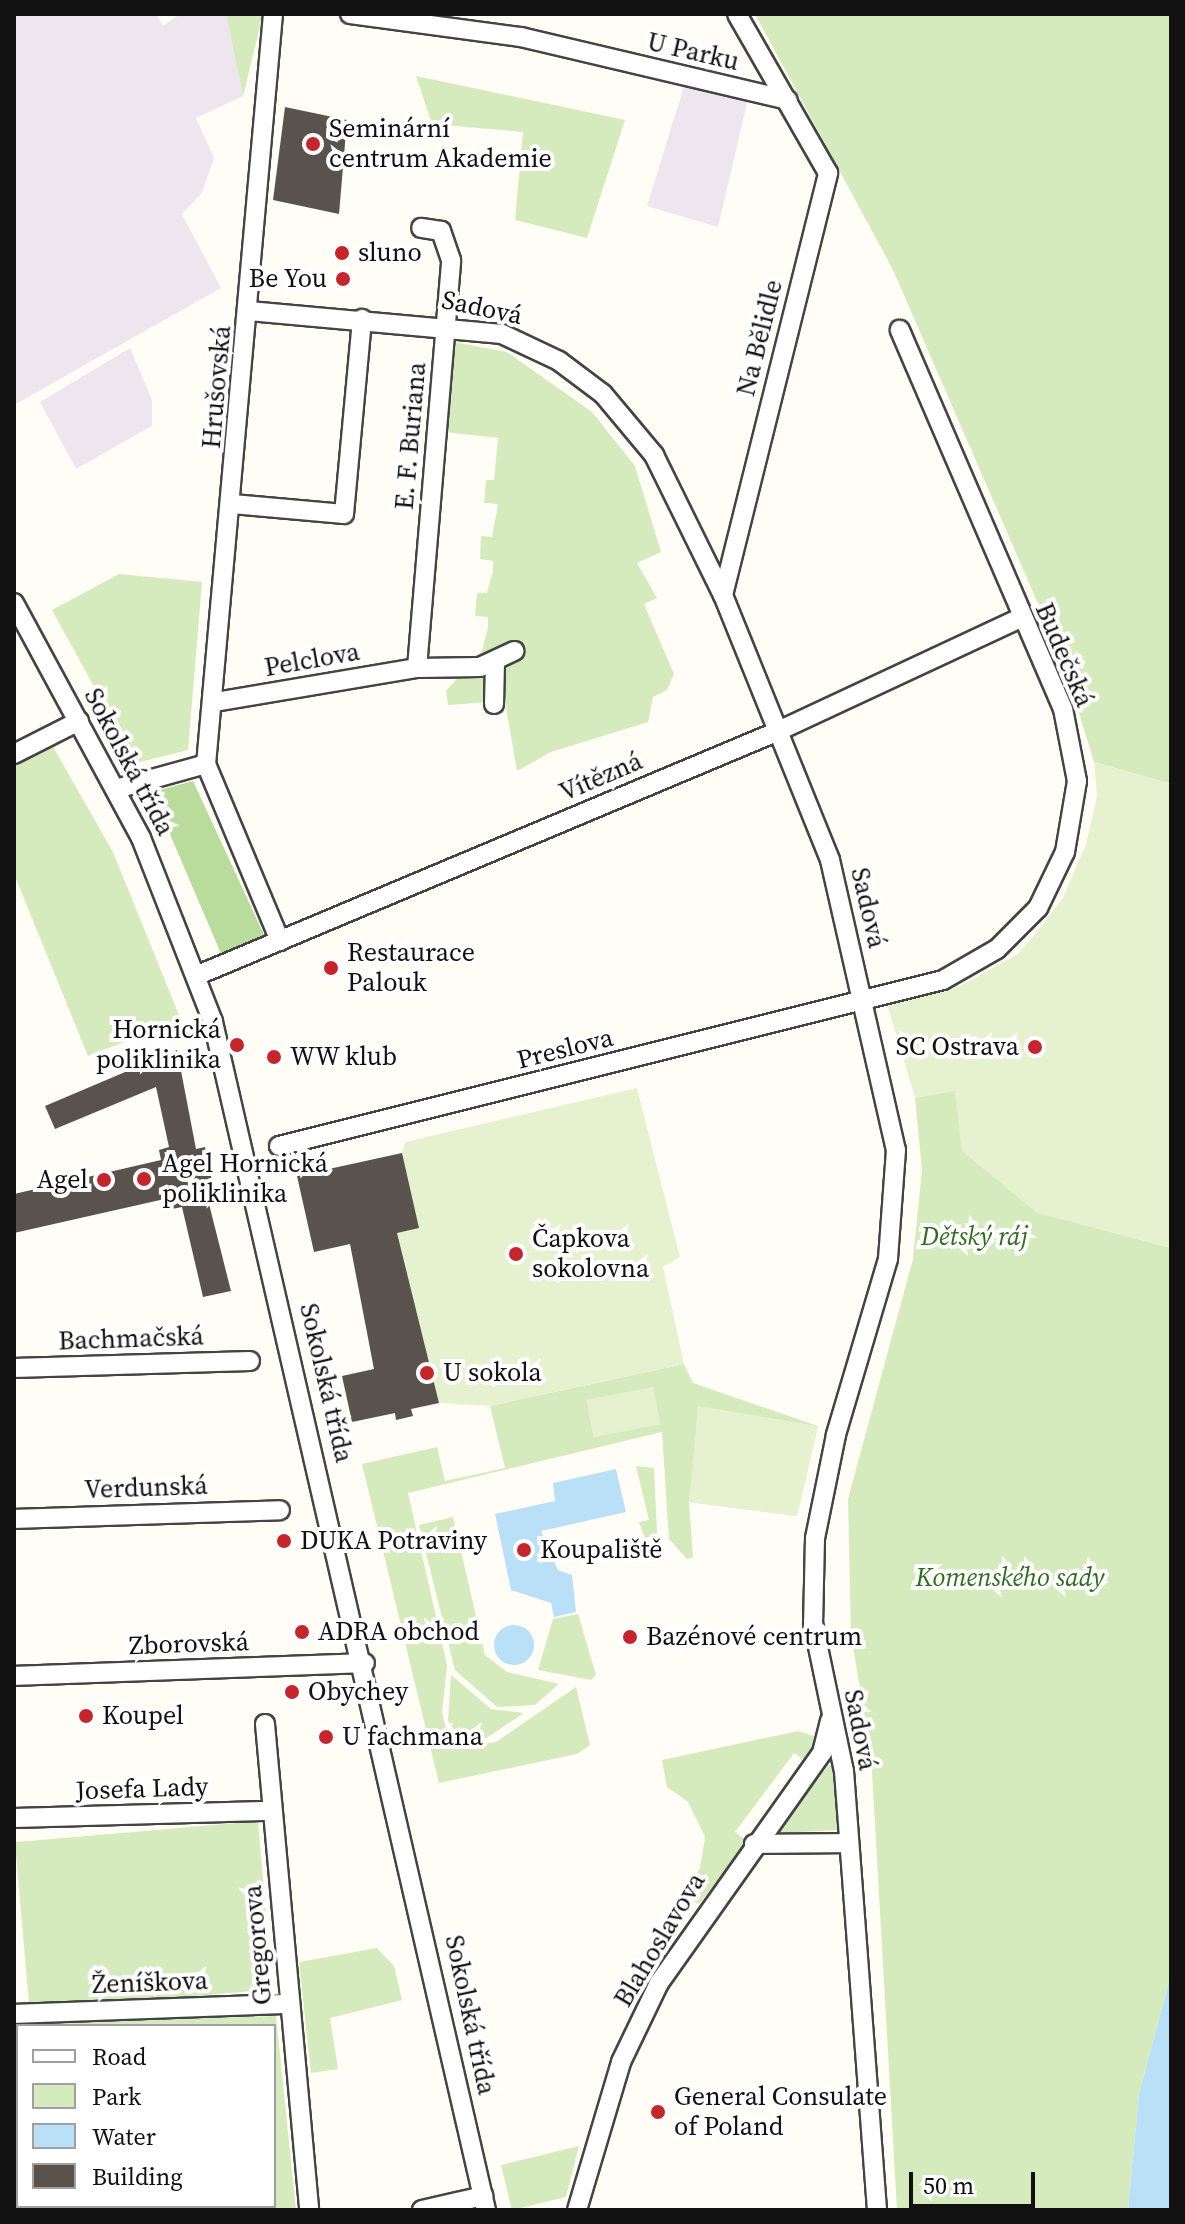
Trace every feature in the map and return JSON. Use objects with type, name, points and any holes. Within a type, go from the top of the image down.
[{"type":"street","name":"Hrušovská","points":[[206,764],[215,702],[233,504],[273,14]]},
{"type":"street","name":"U Parku","points":[[350,14],[521,37],[788,100]]},
{"type":"street","name":"Na Bělidle","points":[[723,595],[828,173],[737,14]]},
{"type":"street","name":"E. F. Buriana","points":[[417,668],[447,324],[447,239],[441,231],[421,228]]},
{"type":"street","name":"Sadová","points":[[249,311],[447,324],[532,345],[603,394],[654,455],[723,595],[830,860],[896,1150],[896,1204],[888,1259],[836,1435],[815,1538],[813,1623],[844,1771],[847,1843],[877,2210]]},
{"type":"street","points":[[233,504],[344,514],[362,319]]},
{"type":"street","name":"Budečská","points":[[863,1000],[943,980],[997,949],[1038,908],[1059,869],[1077,781],[1063,709],[1020,618],[900,330]]},
{"type":"street","name":"Sokolská třída","points":[[14,603],[116,789],[198,975],[250,1166],[485,2203]]},
{"type":"street","name":"Vítězná","points":[[198,975],[776,732],[1020,618]]},
{"type":"street","points":[[417,668],[495,664],[514,651]]},
{"type":"street","points":[[494,704],[495,664]]},
{"type":"street","name":"Pelclova","points":[[215,702],[417,668]]},
{"type":"street","points":[[14,754],[79,721]]},
{"type":"street","points":[[116,789],[206,764],[280,941]]},
{"type":"street","name":"Preslova","points":[[279,1146],[863,1000]]},
{"type":"street","name":"Bachmačská","points":[[14,1368],[250,1361]]},
{"type":"street","name":"Verdunská","points":[[14,1519],[280,1510]]},
{"type":"street","name":"Zborovská","points":[[14,1676],[365,1663]]},
{"type":"street","name":"Blahoslavova","points":[[577,2210],[634,2036],[668,1970],[754,1844],[822,1753],[831,1719]]},
{"type":"street","name":"Gregorova","points":[[265,1724],[309,2210]]},
{"type":"street","name":"Josefa Lady","points":[[14,1818],[272,1811]]},
{"type":"street","points":[[754,1844],[847,1843]]},
{"type":"street","name":"Ženíškova","points":[[14,2014],[289,2004]]},
{"type":"street","points":[[422,2210],[485,2203]]},
{"type":"shaded area","points":[[14,14],[156,14],[163,26],[180,14],[226,14],[243,96],[196,118],[214,158],[202,193],[182,214],[221,288],[14,405]]},
{"type":"shaded area","points":[[685,83],[748,99],[718,227],[647,206]]},
{"type":"shaded area","points":[[130,348],[152,400],[152,426],[76,469],[40,402]]},
{"type":"green space","points":[[226,14],[263,14],[243,96]]},
{"type":"green space","points":[[755,14],[1171,14],[1171,784],[1094,762],[1063,661],[893,270]]},
{"type":"green space","points":[[416,76],[625,120],[587,238],[515,220],[523,132],[432,124]]},
{"type":"green space","points":[[454,342],[507,352],[592,412],[635,466],[661,552],[637,563],[657,598],[644,604],[674,674],[667,690],[653,697],[648,722],[551,752],[517,771],[505,701],[448,705],[446,691],[482,651],[488,627],[488,617],[475,616],[477,593],[487,593],[493,571],[493,561],[480,559],[481,536],[492,537],[498,504],[484,503],[486,480],[494,480],[498,438],[445,432]]},
{"type":"green space","points":[[119,574],[202,582],[188,750],[136,763],[52,610]]},
{"type":"green space","points":[[52,745],[113,852],[181,1020],[88,1056],[14,874],[14,766]]},
{"type":"green space","name":"SC Ostrava","points":[[1094,762],[1171,784],[1171,1248],[1037,1213],[962,1151],[955,1091],[915,1098],[887,1004],[956,988],[1018,954],[1063,898],[1086,844],[1097,796]]},
{"type":"green space","points":[[193,781],[265,937],[222,956],[152,792]]},
{"type":"green space","name":"Čapkova sokolovna","points":[[637,1088],[680,1257],[663,1267],[684,1364],[490,1406],[439,1403],[411,1409],[413,1416],[397,1420],[394,1413],[352,1422],[342,1376],[374,1369],[351,1244],[314,1252],[297,1176],[402,1153],[405,1142]]},
{"type":"green space","name":"Komenského sady","points":[[955,1090],[1037,1212],[1171,1248],[1171,1974],[1139,2094],[1128,2210],[897,2210],[871,1754],[851,1635],[848,1499],[913,1259],[922,1170],[915,1098]]},
{"type":"green space","points":[[684,1364],[693,1383],[818,1426],[797,1516],[689,1502],[693,1557],[687,1559],[669,1539],[662,1432],[408,1493],[447,1665],[442,1713],[448,1736],[466,1746],[496,1742],[576,1687],[590,1745],[577,1754],[439,1783],[362,1464],[437,1447],[445,1481],[505,1468],[490,1406]]},
{"type":"green space","points":[[653,1387],[660,1424],[594,1437],[586,1400]]},
{"type":"green space","points":[[698,1406],[818,1426],[797,1516],[689,1502]]},
{"type":"green space","points":[[636,1466],[654,1468],[657,1533],[645,1539],[639,1522],[649,1520]]},
{"type":"green space","points":[[453,1517],[485,1655],[507,1672],[559,1684],[535,1705],[497,1707],[455,1670],[419,1525]]},
{"type":"green space","points":[[578,1614],[596,1675],[591,1680],[538,1670],[553,1619]]},
{"type":"green space","points":[[451,1675],[491,1709],[524,1713],[485,1739],[459,1737],[448,1721]]},
{"type":"green space","points":[[798,1731],[814,1736],[813,1751],[806,1761],[794,1753],[735,1832],[748,1842],[699,1904],[684,1896],[700,1868],[705,1837],[688,1802],[667,1787],[662,1760]]},
{"type":"green space","points":[[829,1765],[835,1767],[840,1830],[776,1833]]},
{"type":"green space","points":[[258,1821],[273,1989],[30,2011],[15,1842]]},
{"type":"green space","points":[[377,1948],[394,1966],[402,2000],[330,2018],[338,2069],[311,2073],[299,1962]]},
{"type":"green space","points":[[276,2016],[296,2210],[14,2210],[14,2024]]},
{"type":"green space","points":[[579,2146],[566,2197],[512,2210],[501,2165]]},
{"type":"water","points":[[616,1469],[626,1512],[541,1531],[558,1570],[572,1575],[576,1612],[554,1617],[551,1603],[511,1590],[495,1514],[555,1501],[553,1483]]},
{"type":"water","points":[[514,1625],[528,1631],[534,1645],[528,1659],[514,1665],[500,1659],[494,1645],[500,1631]]},
{"type":"water","points":[[1171,1974],[1171,2210],[1128,2210],[1139,2094]]},
{"type":"building","name":"Seminární centrum Akademie","points":[[285,107],[347,120],[339,214],[273,200]]},
{"type":"building","name":"Agel Hornická poliklinika","points":[[177,1050],[196,1149],[205,1147],[214,1190],[206,1192],[231,1291],[203,1297],[182,1207],[172,1209],[169,1198],[14,1233],[14,1194],[161,1160],[159,1150],[169,1147],[156,1087],[55,1129],[45,1106]]},
{"type":"building","points":[[402,1153],[419,1228],[397,1233],[439,1403],[411,1409],[413,1416],[396,1420],[395,1413],[352,1422],[342,1376],[374,1369],[350,1244],[314,1252],[297,1176]]},
{"type":"place","name":"Seminární centrum Akademie","points":[[313,144]]},
{"type":"place","name":"sluno","points":[[342,253]]},
{"type":"place","name":"Be You","points":[[343,279]]},
{"type":"place","name":"Restaurace Palouk","points":[[331,968]]},
{"type":"place","name":"Hornická poliklinika","points":[[237,1045]]},
{"type":"place","name":"SC Ostrava","points":[[1035,1047]]},
{"type":"place","name":"WW klub","points":[[274,1057]]},
{"type":"place","name":"Agel Hornická poliklinika","points":[[144,1179]]},
{"type":"place","name":"Agel","points":[[104,1180]]},
{"type":"place","name":"Čapkova sokolovna","points":[[516,1254]]},
{"type":"place","name":"U sokola","points":[[427,1373]]},
{"type":"place","name":"DUKA Potraviny","points":[[284,1541]]},
{"type":"place","name":"Koupaliště","points":[[524,1550]]},
{"type":"place","name":"ADRA obchod","points":[[302,1632]]},
{"type":"place","name":"Bazénové centrum","points":[[630,1637]]},
{"type":"place","name":"Obychey","points":[[292,1692]]},
{"type":"place","name":"Koupel","points":[[86,1716]]},
{"type":"place","name":"U fachmana","points":[[326,1737]]},
{"type":"place","name":"General Consulate of Poland","points":[[658,2112]]},
{"type":"park label","name":"Dětský ráj","points":[[974,1237]]}]
